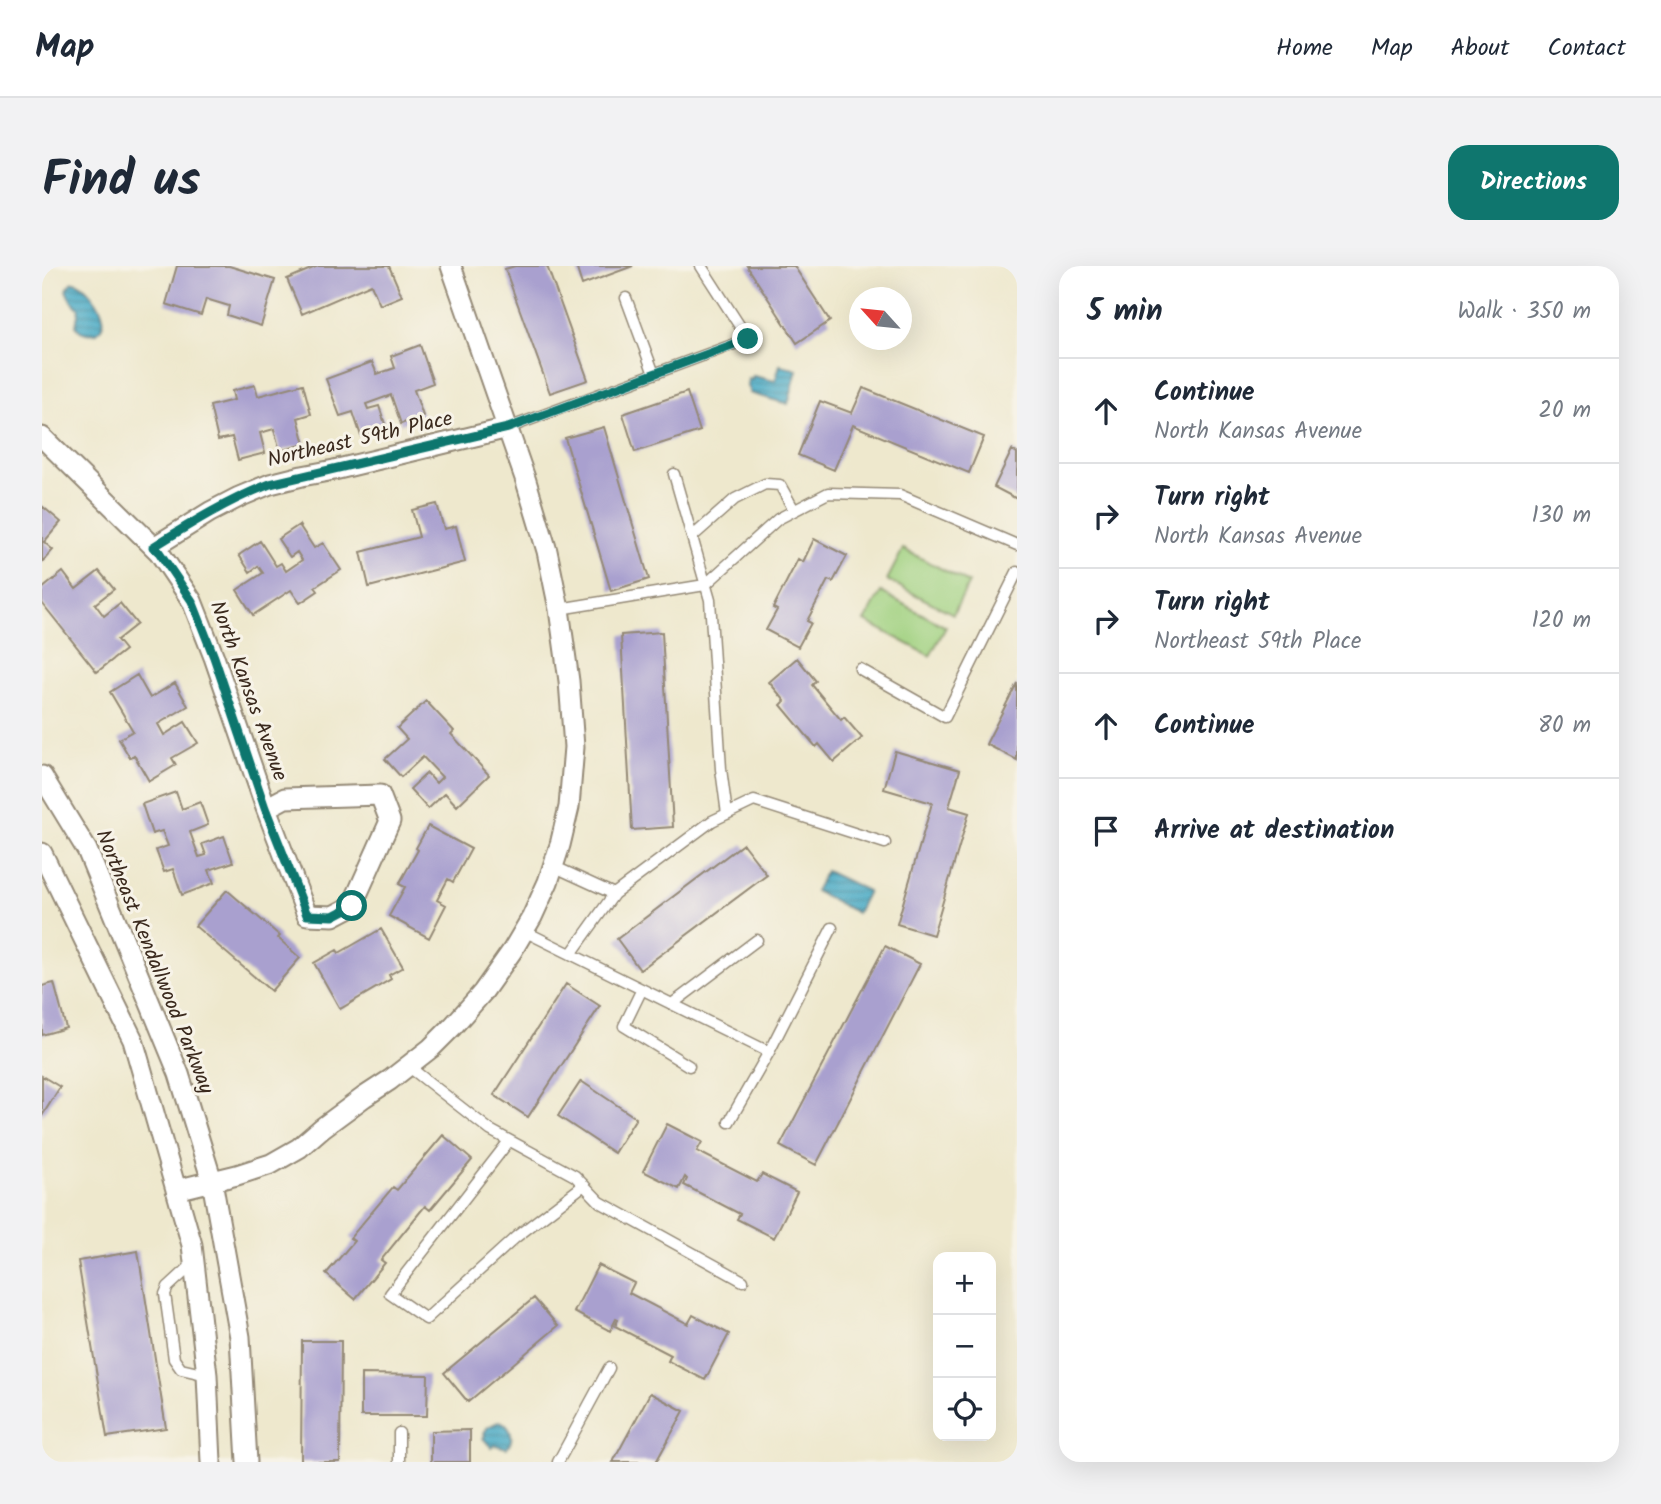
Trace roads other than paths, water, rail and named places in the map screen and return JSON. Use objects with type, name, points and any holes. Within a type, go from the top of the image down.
[{"type":"street","points":[[176,1189],[271,1164],[299,1148],[431,1048],[483,992],[524,931],[560,845],[569,807],[574,747],[569,681],[559,609],[547,551],[526,481],[455,267]]},
{"type":"street","name":"Northeast 59th Place","points":[[153,547],[209,512],[270,484],[508,428]]},
{"type":"street","name":"North Kansas Avenue","points":[[42,437],[159,552],[192,601],[214,657],[265,808],[307,915],[333,916],[352,906],[390,821],[380,794],[285,798],[265,808]]},
{"type":"street","name":"Northeast Kendallwood Parkway","points":[[42,776],[87,850],[179,1074],[212,1181],[240,1337],[247,1462]]},
{"type":"street","points":[[42,853],[133,1040],[176,1189],[195,1263],[207,1375],[211,1462]]},
{"type":"lane","points":[[508,428],[748,339],[701,266]]},
{"type":"lane","points":[[626,298],[654,374]]},
{"type":"lane","points":[[674,474],[710,600],[721,769],[727,814]]},
{"type":"lane","points":[[692,537],[736,499],[765,484],[780,485],[794,510]]},
{"type":"lane","points":[[559,609],[705,585],[778,519],[828,493],[900,495],[1017,545]]},
{"type":"lane","points":[[860,670],[945,717],[1017,572]]},
{"type":"lane","points":[[571,954],[614,894],[712,821],[754,801],[885,843]]},
{"type":"lane","points":[[553,866],[614,894]]},
{"type":"lane","points":[[729,1122],[769,1052],[832,928]]},
{"type":"lane","points":[[524,931],[769,1052]]},
{"type":"lane","points":[[672,1004],[757,940]]},
{"type":"lane","points":[[642,989],[624,1026],[689,1066]]},
{"type":"lane","points":[[408,1066],[490,1130],[575,1177],[600,1202],[743,1280]]},
{"type":"lane","points":[[509,1141],[390,1294],[426,1319],[516,1237],[584,1185]]},
{"type":"lane","points":[[195,1263],[168,1287],[165,1294],[174,1359],[181,1369],[207,1375]]},
{"type":"lane","points":[[558,1462],[609,1368]]},
{"type":"lane","points":[[399,1433],[399,1462]]},
{"type":"water","points":[[75,282],[88,291],[102,312],[103,324],[97,333],[85,333],[76,326],[79,309],[66,290]]},
{"type":"water","points":[[780,365],[797,370],[788,404],[749,393],[748,379],[752,380],[753,376],[775,381]]},
{"type":"water","points":[[826,871],[868,891],[857,913],[815,891]]},
{"type":"water","points":[[500,1421],[509,1429],[511,1441],[507,1448],[495,1445],[492,1448],[483,1438],[484,1433],[488,1427]]}]
